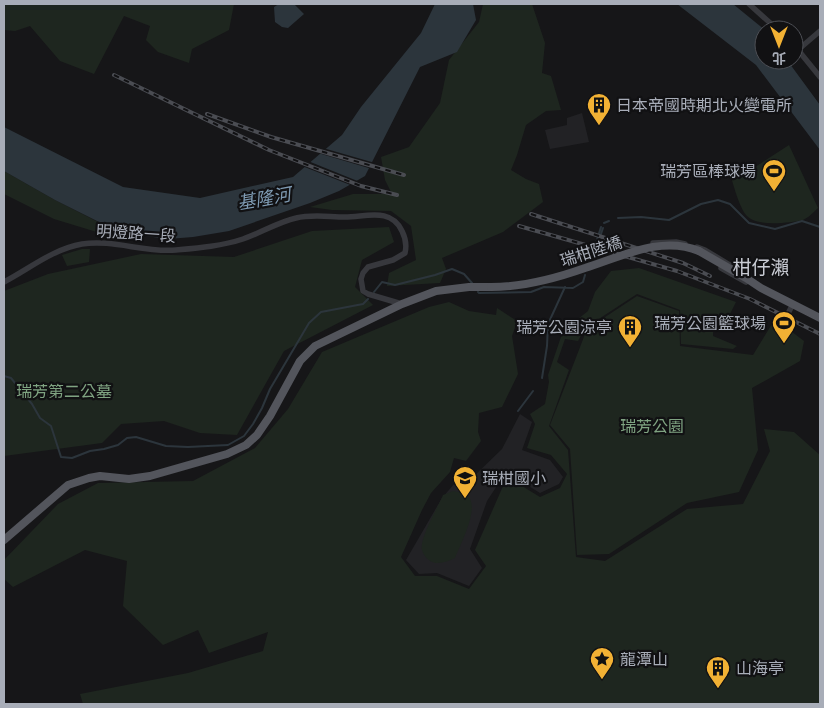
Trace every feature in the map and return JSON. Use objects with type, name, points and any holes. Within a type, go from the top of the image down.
[{"type":"main road","name":"瑞柑陸橋","points":[[402,304],[436,291],[469,287],[506,287],[542,281],[647,248],[666,245],[676,245],[699,251],[761,288]]},
{"type":"main road","points":[[761,288],[820,318]]},
{"type":"main road","points":[[4,540],[68,485],[73,483],[100,476],[129,479],[150,476],[227,454],[246,445],[270,416],[300,361],[315,346],[402,304]]},
{"type":"street","points":[[749,4],[767,20]]},
{"type":"street","points":[[804,42],[820,31]]},
{"type":"street","points":[[804,57],[820,77]]},
{"type":"street","name":"明燈路一段","points":[[4,282],[49,255],[83,244],[174,251],[218,245],[244,239],[299,217],[347,217],[382,214],[394,220],[400,226],[407,247],[405,253],[393,260],[368,268],[363,273],[361,285],[368,294],[402,304]]},
{"type":"street","points":[[676,242],[705,250],[736,268],[761,288],[740,279],[697,254],[677,249],[665,249],[653,243],[676,242]]},
{"type":"street","points":[[598,259],[602,266]]},
{"type":"street","points":[[784,321],[793,304]]},
{"type":"shaded area","points":[[582,113],[589,142],[550,149],[545,130],[567,125],[567,118]]},
{"type":"shaded area","name":"瑞柑國小","points":[[520,414],[532,422],[522,450],[550,460],[563,477],[559,484],[540,493],[506,472],[487,501],[470,549],[482,568],[469,586],[437,573],[419,574],[406,560],[442,498],[461,476],[468,482],[502,449]]},
{"type":"green space","points":[[4,4],[234,4],[229,30],[192,49],[189,63],[158,52],[146,40],[150,26],[124,16],[94,74],[60,61],[30,26],[15,31],[4,30]]},
{"type":"green space","points":[[483,4],[532,4],[545,43],[542,73],[551,76],[561,110],[546,111],[526,125],[511,170],[539,184],[543,202],[503,232],[442,258],[446,269],[440,283],[387,286],[389,273],[416,260],[411,226],[391,211],[332,210],[310,207],[353,194],[392,194],[385,180],[381,157],[409,147],[440,103],[449,60],[479,22]]},
{"type":"green space","name":"瑞芳區棒球場","points":[[789,145],[818,208],[803,220],[782,223],[758,222],[747,216],[742,208],[731,177],[755,167]]},
{"type":"green space","points":[[4,171],[100,223],[100,233],[54,219],[4,194]]},
{"type":"green space","name":"瑞芳第二公墓","points":[[389,227],[394,242],[362,260],[355,287],[373,305],[284,351],[237,435],[200,433],[164,421],[121,424],[102,443],[4,456],[4,291],[48,274],[141,254],[234,257],[312,231]]},
{"type":"green space","points":[[82,249],[90,249],[89,262],[67,266],[62,255]]},
{"type":"green space","points":[[639,268],[736,302],[726,322],[713,322],[713,336],[737,346],[733,349],[681,344],[680,310],[637,294],[585,328],[578,341],[565,339],[557,362],[569,370],[549,426],[568,450],[576,557],[605,561],[687,509],[743,504],[770,451],[764,429],[794,432],[820,455],[820,704],[83,704],[80,694],[188,673],[263,651],[268,632],[209,653],[198,630],[163,645],[123,606],[127,561],[85,550],[13,587],[4,579],[4,560],[58,504],[98,483],[193,481],[255,448],[288,409],[322,352],[429,307],[449,302],[469,311],[496,315],[497,308],[517,321],[512,336],[518,374],[502,407],[479,413],[478,432],[481,441],[466,461],[454,458],[450,472],[431,493],[401,557],[415,576],[437,576],[469,589],[486,566],[475,550],[507,477],[540,497],[560,488],[567,474],[551,455],[527,448],[535,424],[530,414],[545,404],[549,382],[548,375],[563,331],[588,311],[595,292],[611,271]]},
{"type":"green space","name":"瑞芳公園","points":[[637,296],[679,311],[680,346],[753,355],[775,319],[804,341],[800,361],[752,388],[758,450],[739,492],[687,503],[609,554],[577,555],[570,449],[550,425],[587,329]]},
{"type":"green space","points":[[453,491],[468,496],[472,509],[470,517],[455,558],[435,563],[423,553],[423,538],[443,495]]},
{"type":"water","points":[[279,4],[294,4],[304,14],[288,28],[282,27],[275,22],[274,7]]},
{"type":"water","name":"基隆河","points":[[435,4],[473,4],[476,20],[457,52],[420,67],[365,176],[339,191],[310,203],[229,231],[168,239],[113,229],[55,200],[4,171],[4,127],[123,187],[200,198],[293,177],[342,135],[361,107],[421,33]]},
{"type":"water","points":[[677,4],[733,4],[754,21],[754,63]]},
{"type":"water","points":[[760,70],[794,70],[820,105],[820,150]]},
{"type":"pier","points":[[323,148],[375,163],[372,169],[318,153]]},
{"type":"pier","points":[[308,161],[360,182],[353,186],[302,166]]},
{"type":"waterway","points":[[618,218],[641,217],[669,220],[701,204],[718,200],[730,204],[749,223],[775,229],[802,221],[820,227]]},
{"type":"waterway","points":[[604,223],[609,221]]},
{"type":"waterway","points":[[591,259],[601,227]]},
{"type":"waterway","points":[[601,234],[603,228]]},
{"type":"waterway","points":[[374,292],[382,282],[395,285],[452,269],[464,274],[472,283]]},
{"type":"waterway","points":[[478,292],[531,292],[544,287],[573,288],[583,282],[585,275]]},
{"type":"waterway","points":[[542,378],[548,324],[565,287]]},
{"type":"waterway","points":[[4,376],[11,378],[32,404],[40,418],[51,426],[61,457],[72,458],[90,451],[118,445],[127,438],[136,437],[166,446],[228,445],[244,436],[253,424],[270,389],[309,323],[321,312],[363,304],[368,299]]},
{"type":"waterway","points":[[518,411],[533,391]]},
{"type":"railway","points":[[114,75],[269,150],[361,186],[397,195]]},
{"type":"railway","points":[[207,114],[271,137],[404,175]]},
{"type":"railway","points":[[531,214],[683,263],[710,276]]},
{"type":"railway","points":[[519,226],[677,271],[750,299],[820,334]]},
{"type":"place","name":"日本帝國時期北火變電所","points":[[599,126]]},
{"type":"place","name":"瑞芳區棒球場","points":[[774,192]]},
{"type":"place","name":"瑞芳公園籃球場","points":[[784,344]]},
{"type":"place","name":"瑞芳公園涼亭","points":[[630,348]]},
{"type":"place","name":"瑞柑國小","points":[[465,499]]},
{"type":"place","name":"龍潭山","points":[[602,680]]},
{"type":"place","name":"山海亭","points":[[718,689]]},
{"type":"district","name":"柑仔瀨","points":[[761,267]]}]
